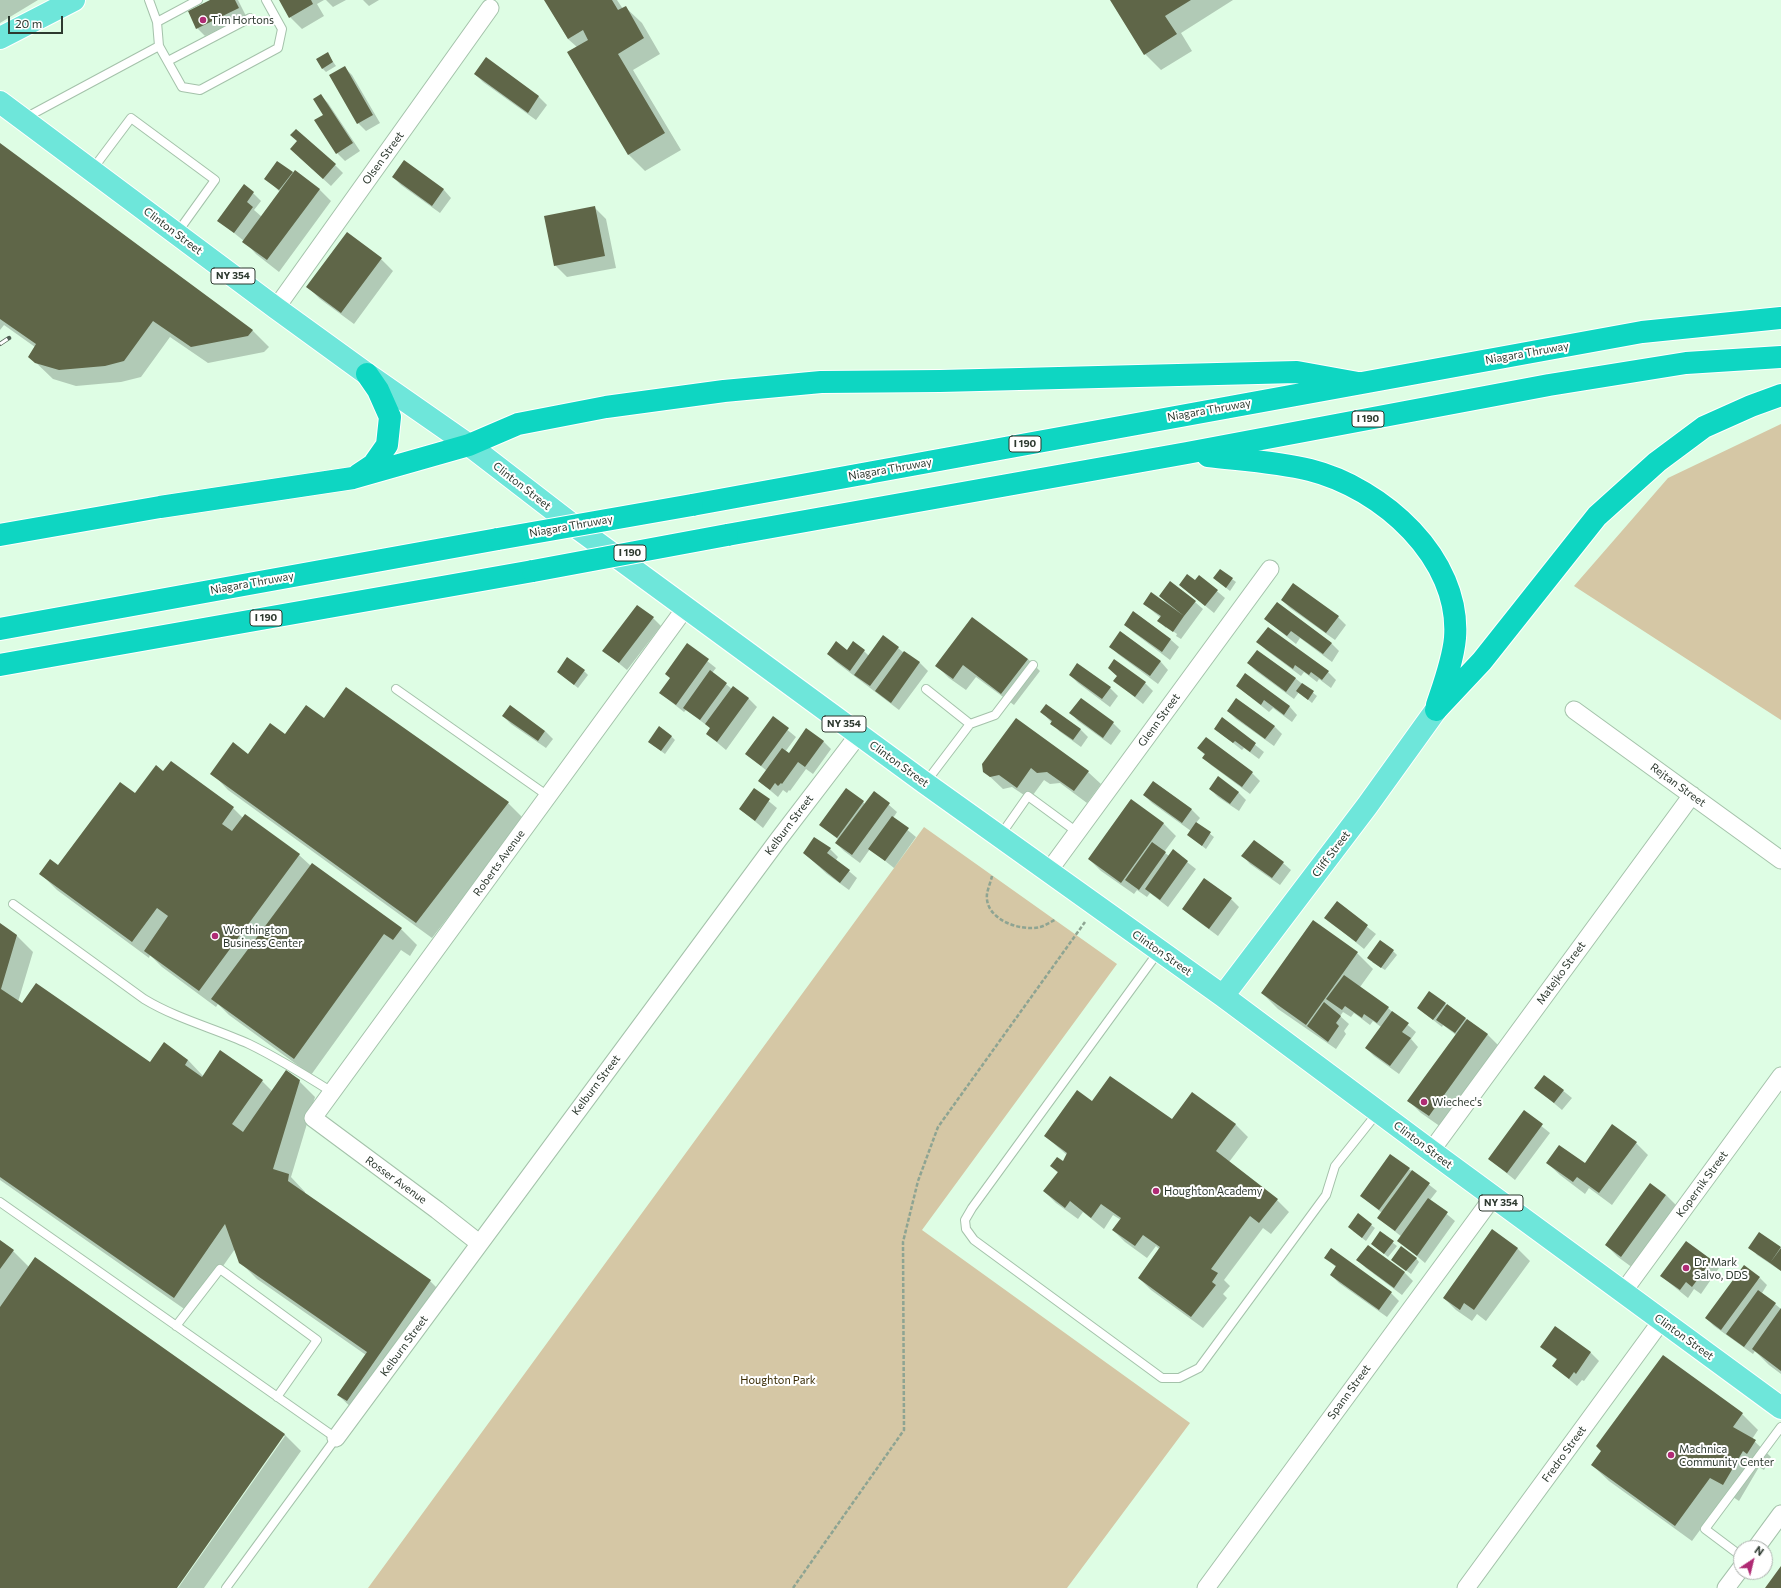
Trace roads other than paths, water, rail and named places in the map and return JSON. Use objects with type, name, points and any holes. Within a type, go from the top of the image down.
[{"type":"highway","name":"Niagara Thruway","points":[[0,629],[1642,332],[1781,318]]},
{"type":"highway","name":"I 190","points":[[0,666],[1187,453],[1557,384],[1686,363],[1781,357]]},
{"type":"highway","points":[[0,535],[353,478],[469,445],[518,424],[606,407],[724,390],[821,382],[1297,372],[1358,383]]},
{"type":"highway","points":[[353,478],[373,465],[387,445],[390,417],[378,390],[367,374]]},
{"type":"highway","points":[[1436,710],[1482,661],[1597,516],[1657,462],[1704,427],[1751,406],[1781,395]]},
{"type":"highway","points":[[1187,453],[1310,470],[1337,479],[1364,493],[1393,513],[1413,532],[1437,562],[1451,597],[1454,618],[1455,638],[1436,710]]},
{"type":"main road","points":[[0,38],[74,0]]},
{"type":"main road","name":"Clinton Street","points":[[0,102],[276,308],[469,445],[569,522],[925,783],[1223,996],[1431,1152],[1781,1408]]},
{"type":"main road","name":"Cliff Street","points":[[1223,996],[1367,806],[1436,710]]},
{"type":"street","name":"Olsen Street","points":[[276,308],[490,8]]},
{"type":"street","name":"Glenn Street","points":[[1048,872],[1270,569]]},
{"type":"street","name":"Roberts Avenue","points":[[313,1118],[686,607]]},
{"type":"street","name":"Rejtan Street","points":[[1574,710],[1781,860]]},
{"type":"street","name":"Kelburn Street","points":[[336,1438],[773,846],[859,734]]},
{"type":"street","name":"Matejko Street","points":[[1431,1152],[1692,795]]},
{"type":"street","name":"Kopernik Street","points":[[1623,1292],[1781,1076]]},
{"type":"street","name":"Rosser Avenue","points":[[313,1118],[437,1210],[479,1244]]},
{"type":"street","name":"Spann Street","points":[[1206,1588],[1493,1197]]},
{"type":"street","name":"Fredro Street","points":[[1466,1588],[1662,1320]]},
{"type":"street","points":[[1762,1540],[1781,1514]]},
{"type":"street","points":[[1726,1588],[1733,1579]]},
{"type":"lane","points":[[149,0],[157,22],[159,46],[182,87],[200,90],[278,48],[282,29],[266,0]]},
{"type":"lane","points":[[157,22],[198,0]]},
{"type":"lane","points":[[168,61],[250,18]]},
{"type":"lane","points":[[23,120],[159,46]]},
{"type":"lane","points":[[92,170],[131,118],[215,180],[176,233]]},
{"type":"lane","points":[[925,783],[970,724],[995,715],[1033,665]]},
{"type":"lane","points":[[396,689],[548,796]]},
{"type":"lane","points":[[926,689],[970,724]]},
{"type":"lane","points":[[999,836],[1028,796],[1077,832]]},
{"type":"lane","points":[[13,904],[144,1000],[162,1010],[248,1044],[291,1066],[332,1092]]},
{"type":"lane","points":[[1159,950],[972,1208],[965,1220],[966,1229],[974,1240],[1162,1378],[1179,1378],[1199,1368],[1326,1195],[1335,1166],[1378,1112]]},
{"type":"lane","points":[[0,1202],[336,1438],[226,1588]]},
{"type":"lane","points":[[176,1326],[220,1269],[316,1340],[277,1396]]},
{"type":"lane","points":[[1733,1550],[1705,1529],[1781,1426]]},
{"type":"railway","points":[[0,344],[9,338]]},
{"type":"place","name":"Tim Hortons","points":[[203,20]]},
{"type":"place","name":"Worthington Business Center","points":[[215,936]]},
{"type":"place","name":"Wiechec's","points":[[1424,1102]]},
{"type":"place","name":"Houghton Academy","points":[[1156,1191]]},
{"type":"place","name":"Dr. Mark Salvo, DDS","points":[[1686,1268]]},
{"type":"place","name":"Machnica Community Center","points":[[1671,1455]]},
{"type":"park label","name":"Houghton Park","points":[[778,1380]]}]
